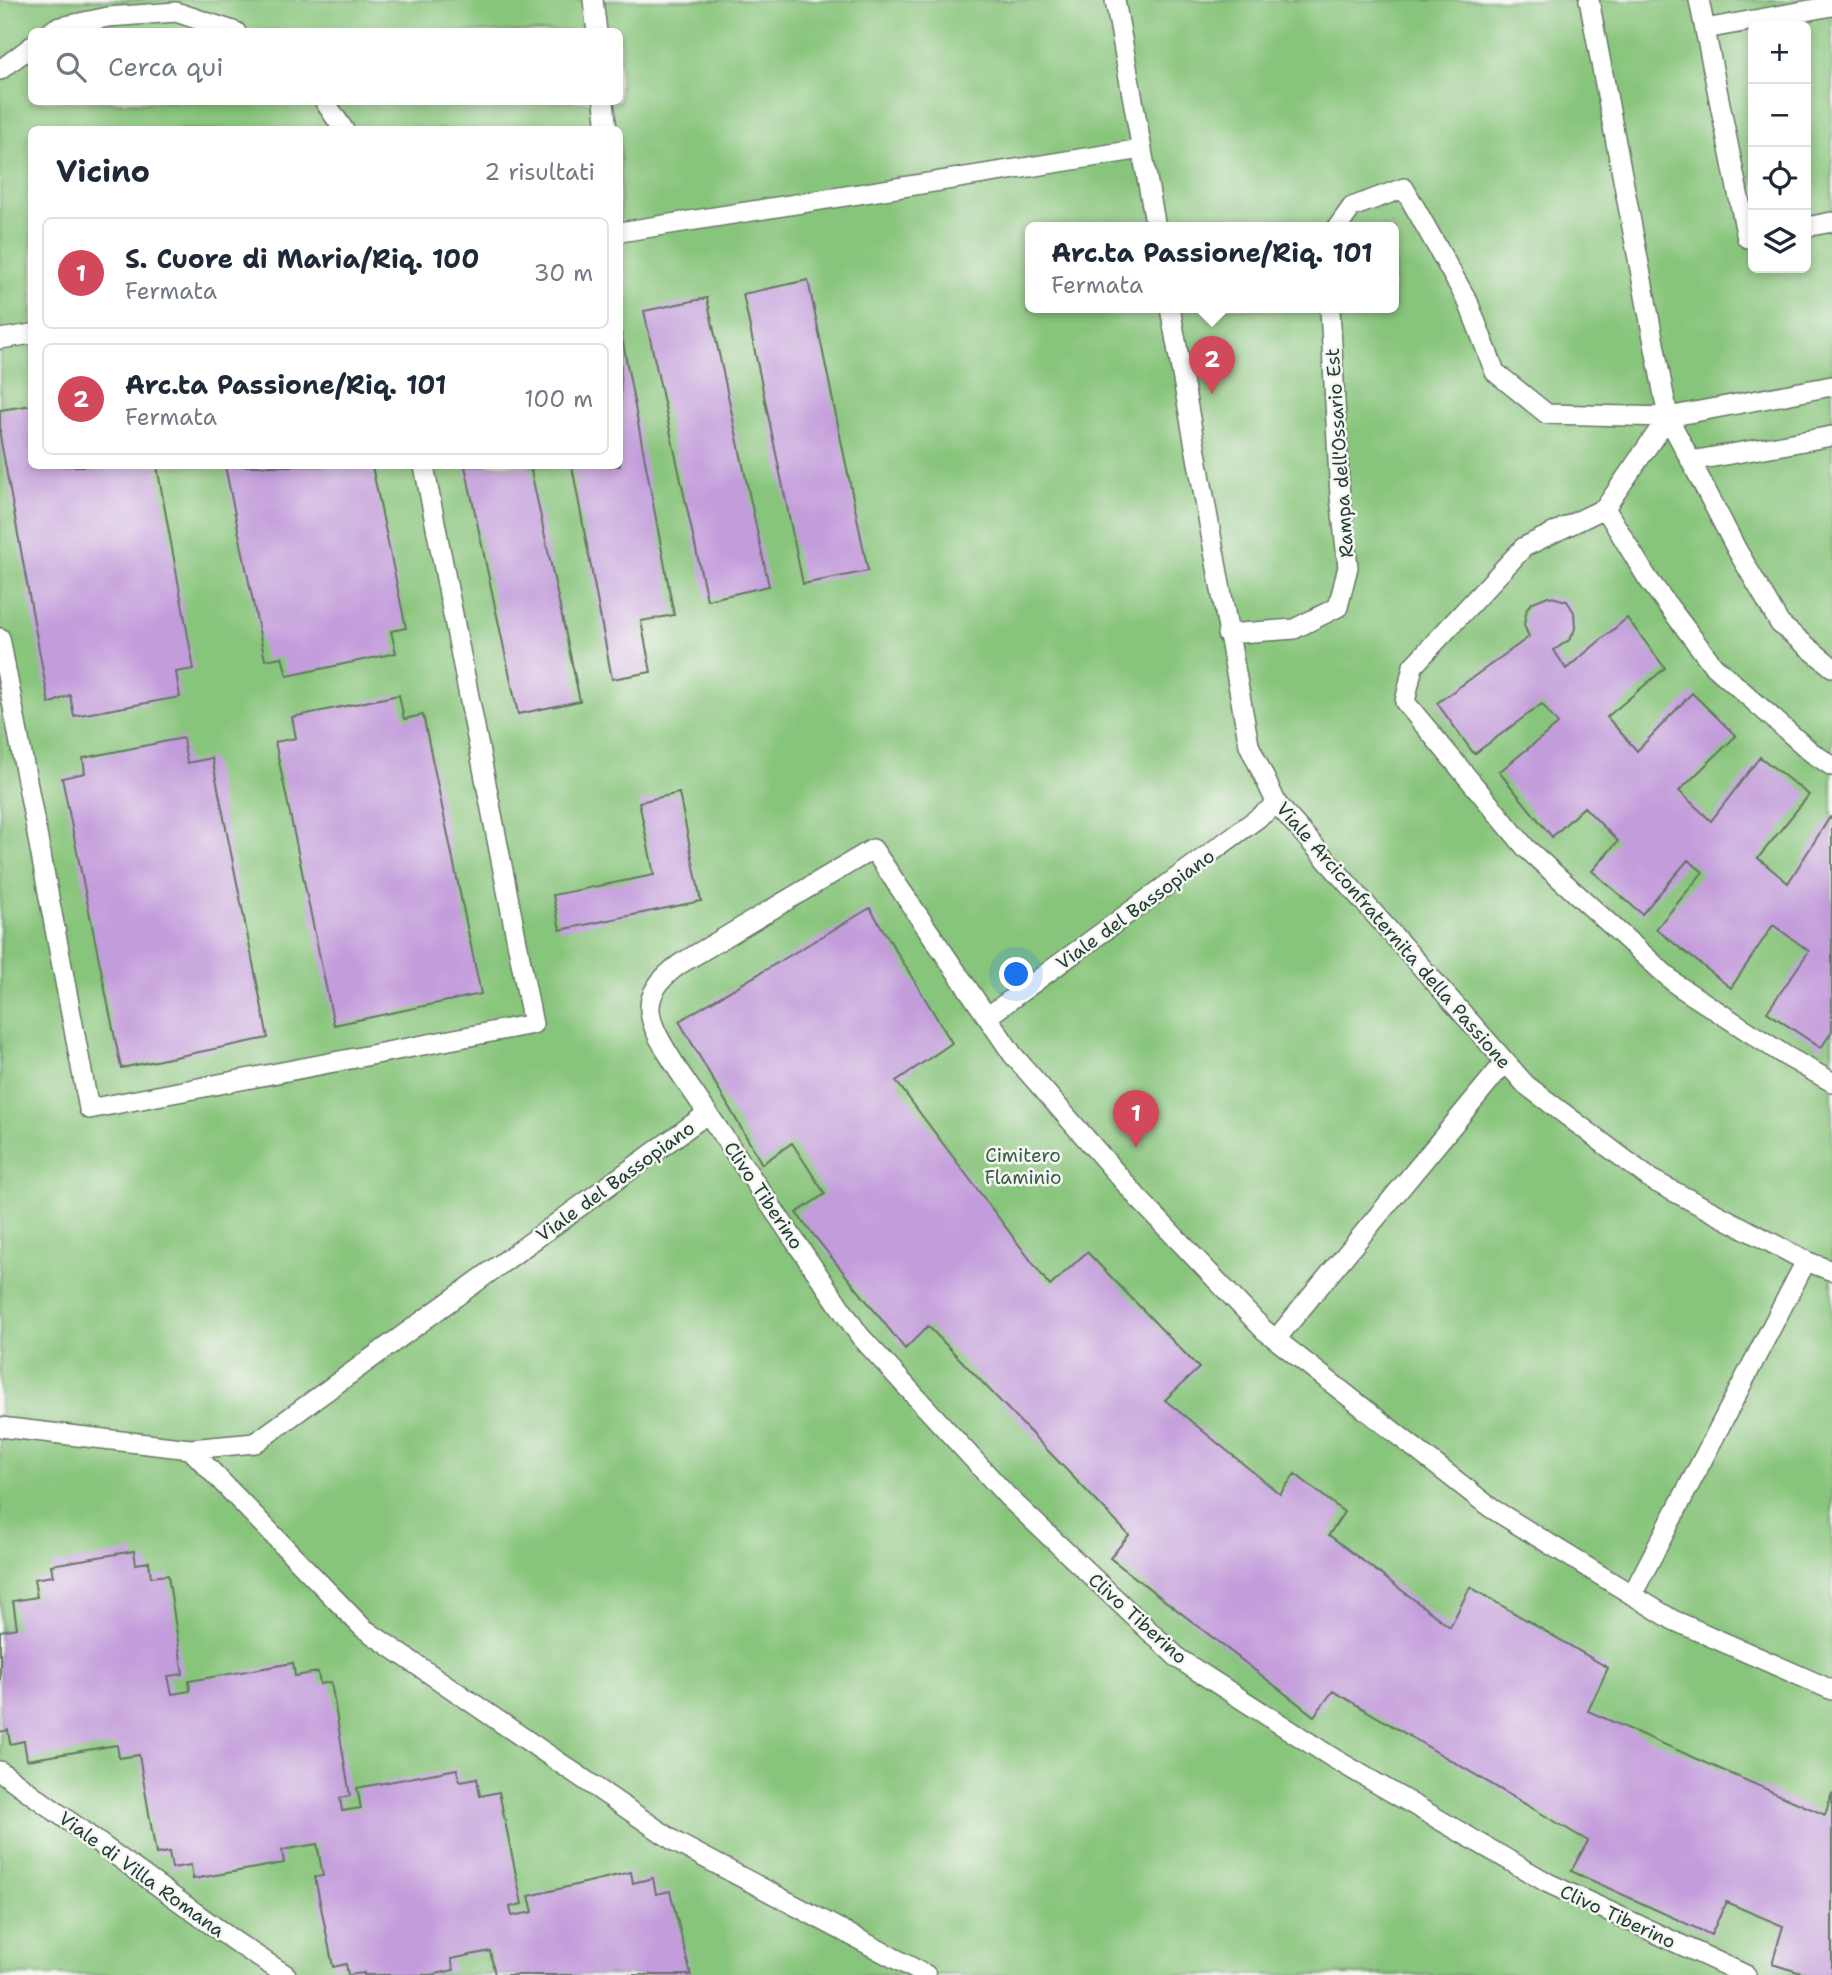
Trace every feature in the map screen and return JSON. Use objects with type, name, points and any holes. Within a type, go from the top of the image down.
[{"type":"lane","points":[[593,0],[596,28]]},
{"type":"lane","points":[[1115,0],[1155,222]]},
{"type":"lane","points":[[1589,0],[1668,417],[1737,550],[1780,624],[1832,667]]},
{"type":"lane","points":[[1699,0],[1748,238]]},
{"type":"lane","points":[[1705,29],[1832,6]]},
{"type":"lane","points":[[56,28],[107,8],[176,12],[224,28]]},
{"type":"lane","points":[[0,70],[28,49]]},
{"type":"lane","points":[[327,105],[341,126]]},
{"type":"lane","points":[[604,105],[607,126]]},
{"type":"lane","points":[[623,232],[1142,149]]},
{"type":"lane","points":[[1341,222],[1352,207],[1404,188],[1468,302],[1495,372],[1547,414],[1668,417],[1832,386]]},
{"type":"lane","points":[[1811,226],[1832,222]]},
{"type":"lane","name":"Viale Arciconfraternita della Passione","points":[[1171,313],[1249,745],[1277,804],[1526,1085],[1652,1180],[1806,1261],[1832,1271]]},
{"type":"lane","name":"Rampa dell'Ossario Est","points":[[1227,634],[1294,629],[1338,607],[1348,567],[1340,497],[1330,313]]},
{"type":"lane","points":[[0,339],[28,335]]},
{"type":"lane","points":[[1668,417],[1605,508],[1524,547],[1413,666],[1405,702],[1526,848],[1677,985],[1786,1056],[1832,1082]]},
{"type":"lane","points":[[1691,461],[1832,436]]},
{"type":"lane","points":[[0,638],[89,1109],[533,1024],[425,469]]},
{"type":"lane","points":[[1605,508],[1648,579],[1713,665],[1811,752],[1832,766]]},
{"type":"lane","name":"Viale del Bassopiano","points":[[0,1427],[190,1449],[255,1443],[708,1113],[652,1027],[652,996],[660,981],[680,964],[873,849],[987,1017],[1277,804]]},
{"type":"lane","points":[[987,1017],[1013,1055],[1139,1199],[1264,1330],[1491,1508],[1673,1620],[1832,1690]]},
{"type":"lane","points":[[1276,1339],[1505,1062]]},
{"type":"lane","name":"Clivo Tiberino","points":[[708,1113],[860,1336],[1009,1497],[1179,1659],[1334,1758],[1548,1883],[1746,1975]]},
{"type":"lane","points":[[1632,1595],[1806,1261]]},
{"type":"lane","points":[[190,1449],[363,1628],[677,1843],[926,1975]]},
{"type":"lane","name":"Viale di Villa Romana","points":[[3,1779],[286,1975]]},
{"type":"green space","name":"Cimitero Flaminio","points":[[0,0],[1832,0],[1832,1975],[0,1975]]},
{"type":"building","points":[[808,280],[868,571],[803,584],[743,294]]},
{"type":"building","points":[[707,298],[769,586],[707,600],[644,311]]},
{"type":"building","points":[[623,343],[674,615],[641,621],[651,672],[612,679],[573,469],[623,469]]},
{"type":"building","points":[[28,406],[28,469],[158,469],[194,669],[176,672],[180,697],[74,716],[70,695],[49,704],[0,436],[0,410]]},
{"type":"building","points":[[226,469],[373,469],[406,628],[391,631],[396,653],[287,676],[282,657],[265,660]]},
{"type":"building","points":[[466,469],[531,469],[580,701],[518,714]]},
{"type":"building","points":[[1548,596],[1567,601],[1574,612],[1573,634],[1554,650],[1566,669],[1627,618],[1665,668],[1607,717],[1637,751],[1692,693],[1736,736],[1679,791],[1711,821],[1760,757],[1809,795],[1758,858],[1788,883],[1830,817],[1832,819],[1832,1031],[1821,1048],[1767,1012],[1809,951],[1773,925],[1731,988],[1656,929],[1703,872],[1688,860],[1642,914],[1592,871],[1618,841],[1584,807],[1552,837],[1499,772],[1558,724],[1542,704],[1474,754],[1437,703],[1529,637],[1524,625],[1527,608],[1533,602]]},
{"type":"building","points":[[399,695],[404,719],[423,715],[481,994],[334,1025],[275,742],[296,738],[292,717]]},
{"type":"building","points":[[183,738],[187,763],[212,758],[268,1038],[121,1068],[62,778],[85,773],[83,758]]},
{"type":"building","points":[[679,793],[701,901],[560,930],[553,895],[654,875],[639,802]]},
{"type":"building","points":[[870,908],[952,1043],[896,1081],[1050,1286],[1087,1252],[1199,1368],[1165,1400],[1280,1494],[1295,1474],[1344,1512],[1329,1535],[1450,1627],[1470,1587],[1608,1668],[1588,1711],[1825,1815],[1832,1793],[1832,1975],[1808,1975],[1772,1964],[1783,1926],[1726,1902],[1711,1935],[1571,1871],[1588,1841],[1333,1691],[1314,1716],[1110,1558],[1129,1535],[928,1326],[905,1349],[796,1213],[825,1194],[792,1143],[762,1164],[679,1021]]},
{"type":"building","points":[[134,1551],[136,1564],[149,1562],[151,1577],[168,1575],[183,1674],[168,1676],[172,1694],[190,1691],[189,1681],[293,1663],[295,1676],[318,1672],[320,1684],[331,1682],[350,1796],[340,1798],[342,1811],[361,1808],[357,1788],[457,1769],[460,1781],[477,1778],[480,1796],[499,1792],[522,1904],[510,1907],[512,1916],[533,1912],[529,1896],[631,1872],[633,1883],[653,1878],[656,1894],[670,1891],[691,1975],[495,1975],[490,1951],[451,1959],[454,1970],[431,1975],[348,1975],[346,1964],[333,1967],[315,1877],[323,1876],[317,1844],[282,1850],[284,1863],[193,1879],[191,1865],[172,1868],[169,1852],[156,1854],[139,1755],[119,1758],[117,1745],[27,1760],[24,1741],[10,1744],[8,1730],[0,1732],[0,1631],[17,1628],[13,1601],[37,1597],[34,1579],[53,1576],[51,1565]]},
{"type":"place","name":"Arc.ta Passione/Riq. 101","points":[[1212,394]]},
{"type":"place","name":"S. Cuore di Maria/Riq. 100","points":[[1136,1148]]}]
